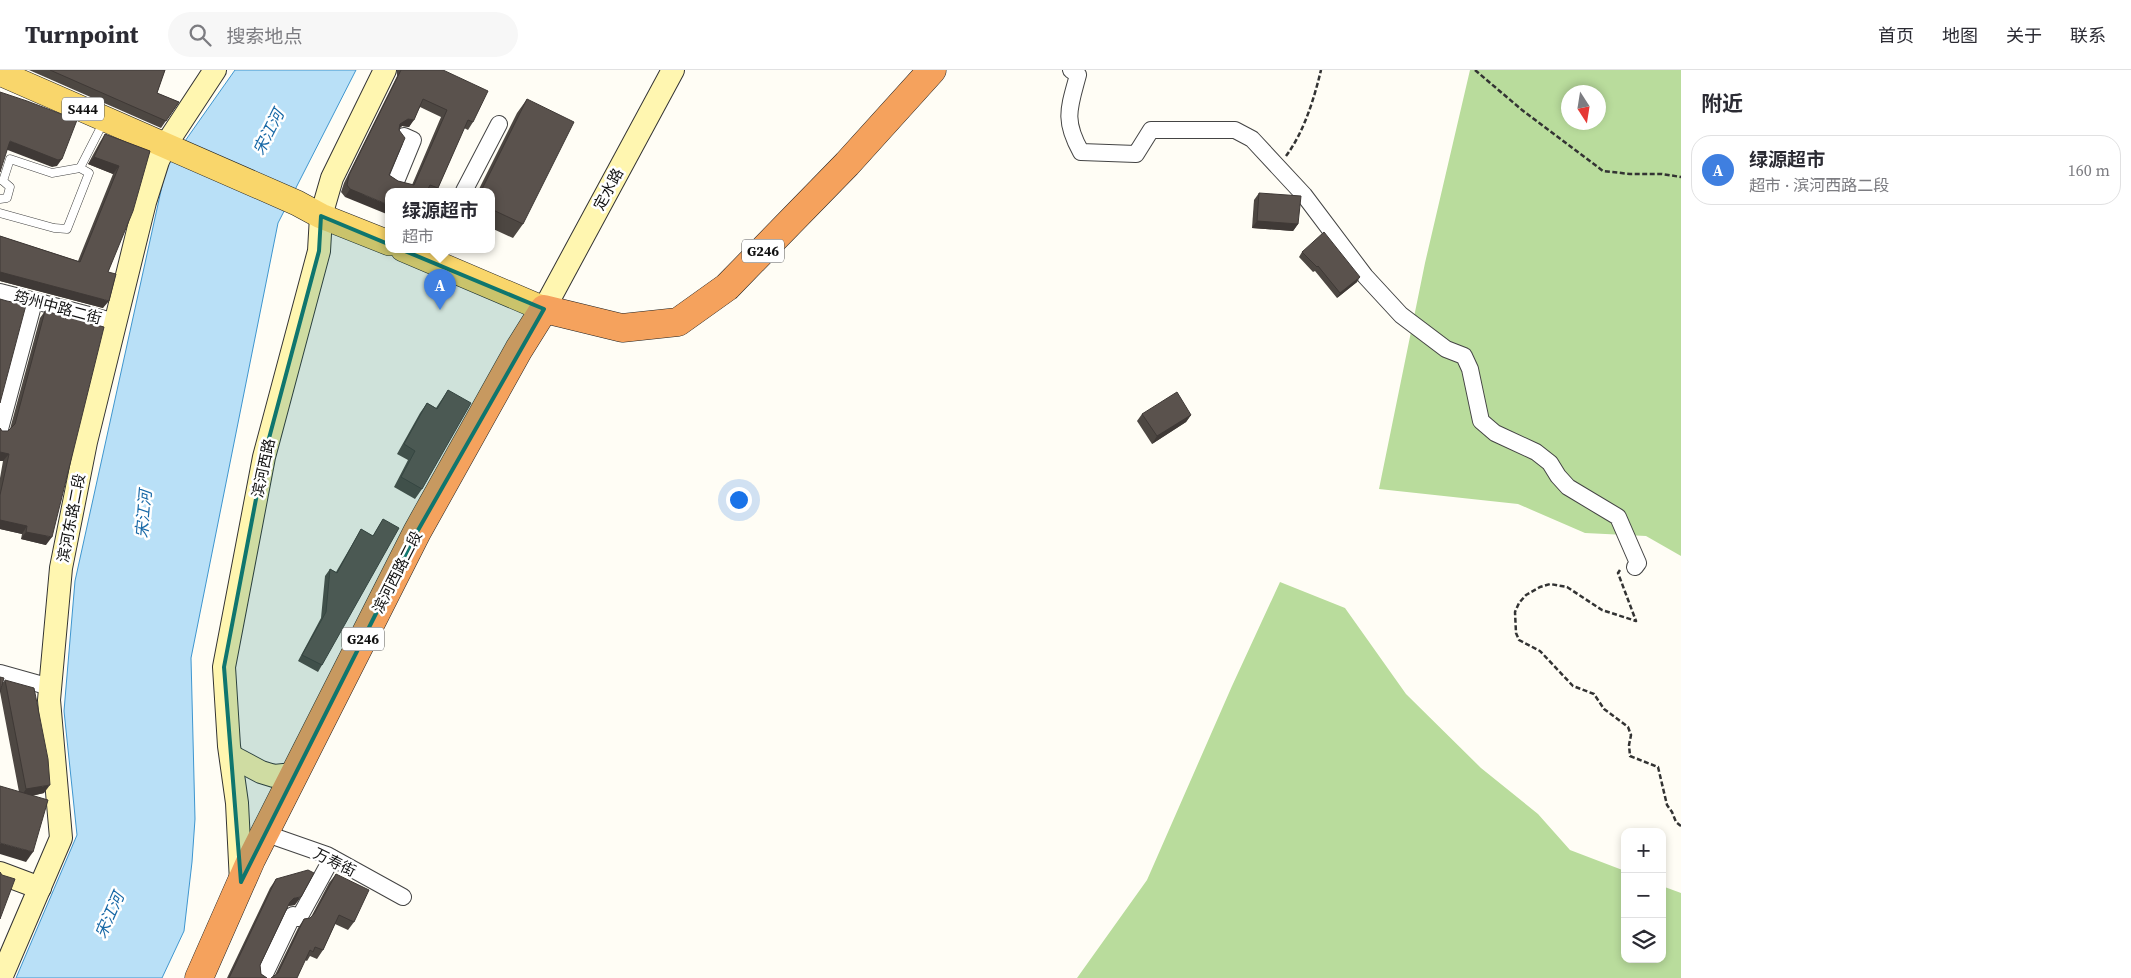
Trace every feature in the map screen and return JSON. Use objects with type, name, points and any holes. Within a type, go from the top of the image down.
[{"type":"highway","name":"G246","points":[[544,309],[622,328],[678,322],[728,287],[847,164],[932,70]]},
{"type":"highway","name":"滨河西路二段","points":[[199,978],[264,833],[417,532],[519,349],[544,309]]},
{"type":"main road","name":"S444","points":[[0,73],[297,203],[321,216],[385,241]]},
{"type":"main road","points":[[431,254],[544,309]]},
{"type":"street","name":"滨河东路二段","points":[[1,978],[61,838],[49,700],[61,568],[86,442],[145,202],[158,161],[165,146],[215,70]]},
{"type":"street","name":"滨河西路","points":[[241,882],[237,803],[224,668],[264,457],[319,251],[321,216],[332,178],[366,119],[384,70]]},
{"type":"street","name":"定水路","points":[[544,309],[673,70]]},
{"type":"street","points":[[1071,70],[1078,74],[1069,108],[1069,124],[1081,152],[1136,154],[1152,130],[1235,130],[1252,139],[1304,195],[1365,276],[1400,315],[1446,349],[1464,356],[1470,369],[1481,421],[1495,433],[1536,452],[1550,463],[1568,487],[1618,517],[1638,563],[1636,567]]},
{"type":"street","points":[[466,188],[499,124]]},
{"type":"street","points":[[397,179],[413,140],[404,136]]},
{"type":"street","name":"筠州中路二街","points":[[0,292],[116,322]]},
{"type":"street","points":[[0,429],[34,302]]},
{"type":"street","points":[[0,673],[50,686]]},
{"type":"street","points":[[231,756],[260,772],[274,776],[294,774]]},
{"type":"street","name":"万寿街","points":[[264,833],[332,858],[404,897]]},
{"type":"street","points":[[263,978],[293,915],[299,918],[332,858]]},
{"type":"street","points":[[0,873],[40,888]]},
{"type":"lane","points":[[80,168],[106,119]]},
{"type":"lane","points":[[0,199],[8,198],[10,187],[3,181],[10,159],[52,173],[80,168],[89,173],[67,229],[54,228],[0,213]]},
{"type":"path","points":[[1278,168],[1294,146],[1316,89],[1321,70]]},
{"type":"path","points":[[1475,70],[1522,110],[1603,170],[1681,177]]},
{"type":"path","points":[[1636,567],[1621,568],[1618,573],[1636,622],[1602,610],[1567,587],[1550,584],[1526,595],[1519,602],[1515,612],[1516,633],[1519,640],[1540,651],[1573,686],[1594,694],[1604,709],[1628,727],[1630,756],[1658,767],[1662,795],[1666,806],[1672,812],[1676,822],[1681,826]]},
{"type":"highlighted area","points":[[321,216],[544,309],[417,532],[241,882],[224,667],[264,457],[319,251]]},
{"type":"green space","points":[[1470,70],[1681,70],[1681,556],[1646,536],[1585,533],[1518,504],[1379,489],[1425,263]]},
{"type":"green space","points":[[1280,582],[1345,608],[1406,694],[1481,768],[1538,814],[1570,850],[1621,869],[1621,963],[1666,963],[1666,887],[1681,893],[1681,978],[1077,978],[1147,880]]},
{"type":"water","name":"宋江河","points":[[235,70],[356,70],[278,223],[191,658],[195,819],[184,931],[162,978],[16,978],[77,835],[64,711],[75,581],[166,168]]},
{"type":"building","points":[[50,70],[165,70],[157,93],[179,102],[166,121]]},
{"type":"building","points":[[401,70],[443,70],[488,91],[473,122],[468,120],[438,188],[430,185],[428,188],[385,188],[385,203],[350,189],[347,185],[349,175]],"holes":[[[423,99],[447,110],[414,185],[398,181],[389,175],[405,138],[399,130],[400,124],[408,119],[414,120]]]},
{"type":"building","points":[[0,92],[77,120],[62,159],[58,160],[10,141],[0,172]]},
{"type":"building","points":[[527,99],[574,122],[523,224],[495,211],[495,188],[482,188]]},
{"type":"building","points":[[105,134],[150,151],[133,211],[108,272],[116,274],[109,301],[0,272],[0,236],[80,262],[119,166],[94,157]]},
{"type":"building","points":[[1259,193],[1301,196],[1298,224],[1257,221]]},
{"type":"building","points":[[1324,232],[1360,277],[1340,293],[1318,266],[1302,252]]},
{"type":"building","points":[[0,299],[26,305],[0,403]]},
{"type":"building","points":[[45,311],[104,327],[52,537],[26,532],[27,526],[0,520],[0,495],[9,454],[0,452],[0,428],[2,431],[8,431],[15,424]]},
{"type":"building","points":[[448,390],[471,403],[422,489],[401,477],[415,451],[404,444],[427,403],[437,409]]},
{"type":"building","points":[[1177,392],[1191,415],[1157,436],[1142,414]]},
{"type":"building","points":[[383,519],[399,528],[322,665],[302,655],[326,612],[330,569],[337,573],[361,529],[373,536]]},
{"type":"building","points":[[0,677],[4,678],[0,692]]},
{"type":"building","points":[[5,680],[34,688],[48,759],[50,785],[26,789]]},
{"type":"building","points":[[0,786],[48,800],[33,852],[0,843]]},
{"type":"building","points":[[308,870],[314,873],[301,897],[294,898],[290,902],[260,965],[261,974],[267,978],[229,978],[276,879]]},
{"type":"building","points":[[0,872],[2,875],[15,879],[0,919]]},
{"type":"building","points":[[336,874],[369,890],[354,922],[339,915],[323,950],[315,947],[313,952],[310,950],[297,978],[271,978],[278,973],[304,919],[310,918],[314,914]]},
{"type":"place","name":"绿源超市","points":[[440,310]]}]
